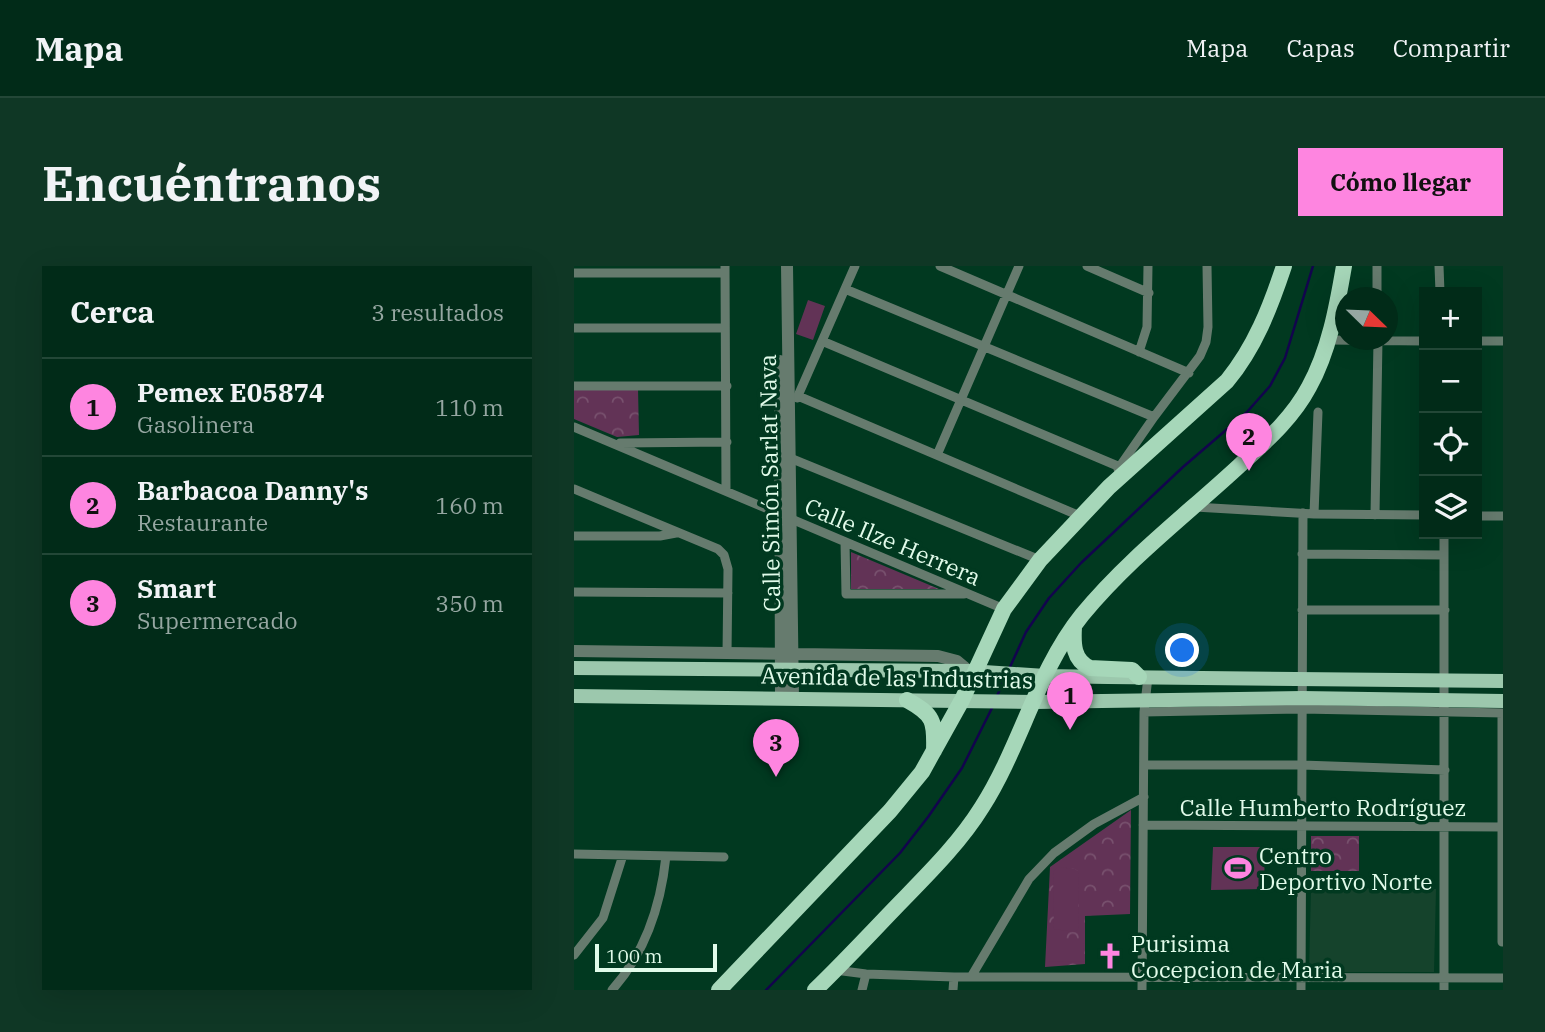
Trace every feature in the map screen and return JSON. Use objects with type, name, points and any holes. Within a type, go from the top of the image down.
[{"type":"highway","points":[[1253,344],[1273,266]]},
{"type":"highway","points":[[719,990],[890,811],[922,772],[962,701],[972,671],[1004,609],[1040,560],[1109,486],[1227,381],[1253,344],[1284,266]]},
{"type":"highway","points":[[815,990],[960,838],[1007,765],[1045,676],[1074,626],[1129,563],[1195,507],[1294,412],[1309,387],[1328,340],[1344,266]]},
{"type":"highway","points":[[1340,286],[1351,266]]},
{"type":"highway","points":[[1074,626],[1076,654],[1085,666],[1134,670],[1144,677]]},
{"type":"highway","points":[[907,700],[924,710],[935,724],[934,752]]},
{"type":"main road","name":"Avenida de las Industrias","points":[[574,668],[972,671],[1045,676],[1503,681]]},
{"type":"main road","name":"Avenida de las Industrias","points":[[574,696],[1145,706],[1445,706],[1503,709]]},
{"type":"street","name":"Calle Simón Sarlat Nava","points":[[779,266],[786,516],[787,699]]},
{"type":"street","name":"Calle Simón Sarlat Nava","points":[[786,516],[790,458],[787,266]]},
{"type":"street","points":[[789,416],[855,266]]},
{"type":"street","points":[[940,266],[965,271],[1007,295],[1189,373]]},
{"type":"street","points":[[937,455],[1019,266]]},
{"type":"street","points":[[1087,266],[1149,293]]},
{"type":"street","points":[[1139,352],[1147,327],[1148,266]]},
{"type":"street","points":[[1109,486],[1154,417],[1189,373],[1206,342],[1207,266]]},
{"type":"street","points":[[1377,266],[1377,287]]},
{"type":"street","points":[[1439,266],[1440,287]]},
{"type":"street","points":[[574,273],[725,269],[726,490]]},
{"type":"street","points":[[845,289],[1154,417]]},
{"type":"street","points":[[574,328],[725,328]]},
{"type":"street","points":[[1328,340],[1335,340]]},
{"type":"street","points":[[1398,340],[1419,341]]},
{"type":"street","points":[[822,341],[1119,467]]},
{"type":"street","points":[[1482,341],[1503,341]]},
{"type":"street","points":[[1375,515],[1378,350]]},
{"type":"street","points":[[574,386],[727,386]]},
{"type":"street","points":[[798,396],[1080,516]]},
{"type":"street","points":[[1314,514],[1318,412]]},
{"type":"street","name":"Calle Ilze Herrera","points":[[574,427],[1004,609]]},
{"type":"street","points":[[615,443],[727,442]]},
{"type":"street","points":[[790,458],[1040,560]]},
{"type":"street","points":[[574,489],[718,549],[724,555],[728,569],[727,654]]},
{"type":"street","points":[[1195,507],[1314,514],[1419,515]]},
{"type":"street","points":[[1301,990],[1303,513]]},
{"type":"street","points":[[1482,516],[1503,516]]},
{"type":"street","points":[[574,536],[660,536],[678,533]]},
{"type":"street","points":[[1444,539],[1444,990]]},
{"type":"street","points":[[845,542],[846,594],[968,594]]},
{"type":"street","points":[[1302,554],[1444,555]]},
{"type":"street","points":[[574,592],[728,593]]},
{"type":"street","points":[[1302,610],[1445,610]]},
{"type":"street","name":"Avenida de las Industrias","points":[[574,651],[938,656],[957,662],[972,671]]},
{"type":"street","points":[[1142,990],[1144,677]]},
{"type":"street","points":[[1502,942],[1503,709]]},
{"type":"street","points":[[1144,765],[1303,765],[1445,770]]},
{"type":"street","points":[[971,977],[1029,878],[1054,853],[1144,797]]},
{"type":"street","name":"Calle Humberto Rodríguez","points":[[1143,825],[1503,827]]},
{"type":"street","points":[[574,854],[724,858]]},
{"type":"street","points":[[574,955],[603,918],[623,855]]},
{"type":"street","points":[[612,990],[624,976],[649,929],[663,884],[666,856]]},
{"type":"street","points":[[835,970],[866,974],[954,977],[1501,978],[1499,990]]},
{"type":"street","points":[[862,990],[866,974]]},
{"type":"street","points":[[953,990],[954,977]]},
{"type":"shaded area","points":[[1311,888],[1436,889],[1434,972],[1309,972]]},
{"type":"green space","points":[[808,300],[825,306],[813,340],[796,334]]},
{"type":"green space","points":[[574,389],[638,389],[639,435],[617,437],[574,419]]},
{"type":"green space","points":[[851,552],[939,589],[851,589]]},
{"type":"green space","points":[[1131,810],[1130,914],[1085,916],[1085,964],[1045,967],[1050,867]]},
{"type":"green space","points":[[1311,836],[1359,836],[1359,871],[1311,871]]},
{"type":"green space","name":"Centro Deportivo Norte","points":[[1213,847],[1265,847],[1264,889],[1211,890]]},
{"type":"green space","points":[[1058,867],[1079,872],[1078,929],[1075,932],[1054,929],[1053,872]]},
{"type":"green space","points":[[1048,943],[1084,943],[1083,962],[1048,961]]},
{"type":"waterway","points":[[1010,667],[1026,632],[1049,598],[1081,563],[1183,467],[1247,412],[1270,386],[1285,358],[1313,266]]},
{"type":"waterway","points":[[997,696],[1004,680]]},
{"type":"waterway","points":[[766,990],[900,853],[962,768],[993,706]]},
{"type":"place","name":"Barbacoa Danny's","points":[[1249,471]]},
{"type":"place","name":"Pemex E05874","points":[[1070,730]]},
{"type":"place","name":"Smart","points":[[776,777]]},
{"type":"place","name":"Centro Deportivo Norte","points":[[1238,868]]},
{"type":"place","name":"Purisima Cocepcion de Maria","points":[[1110,956]]}]
